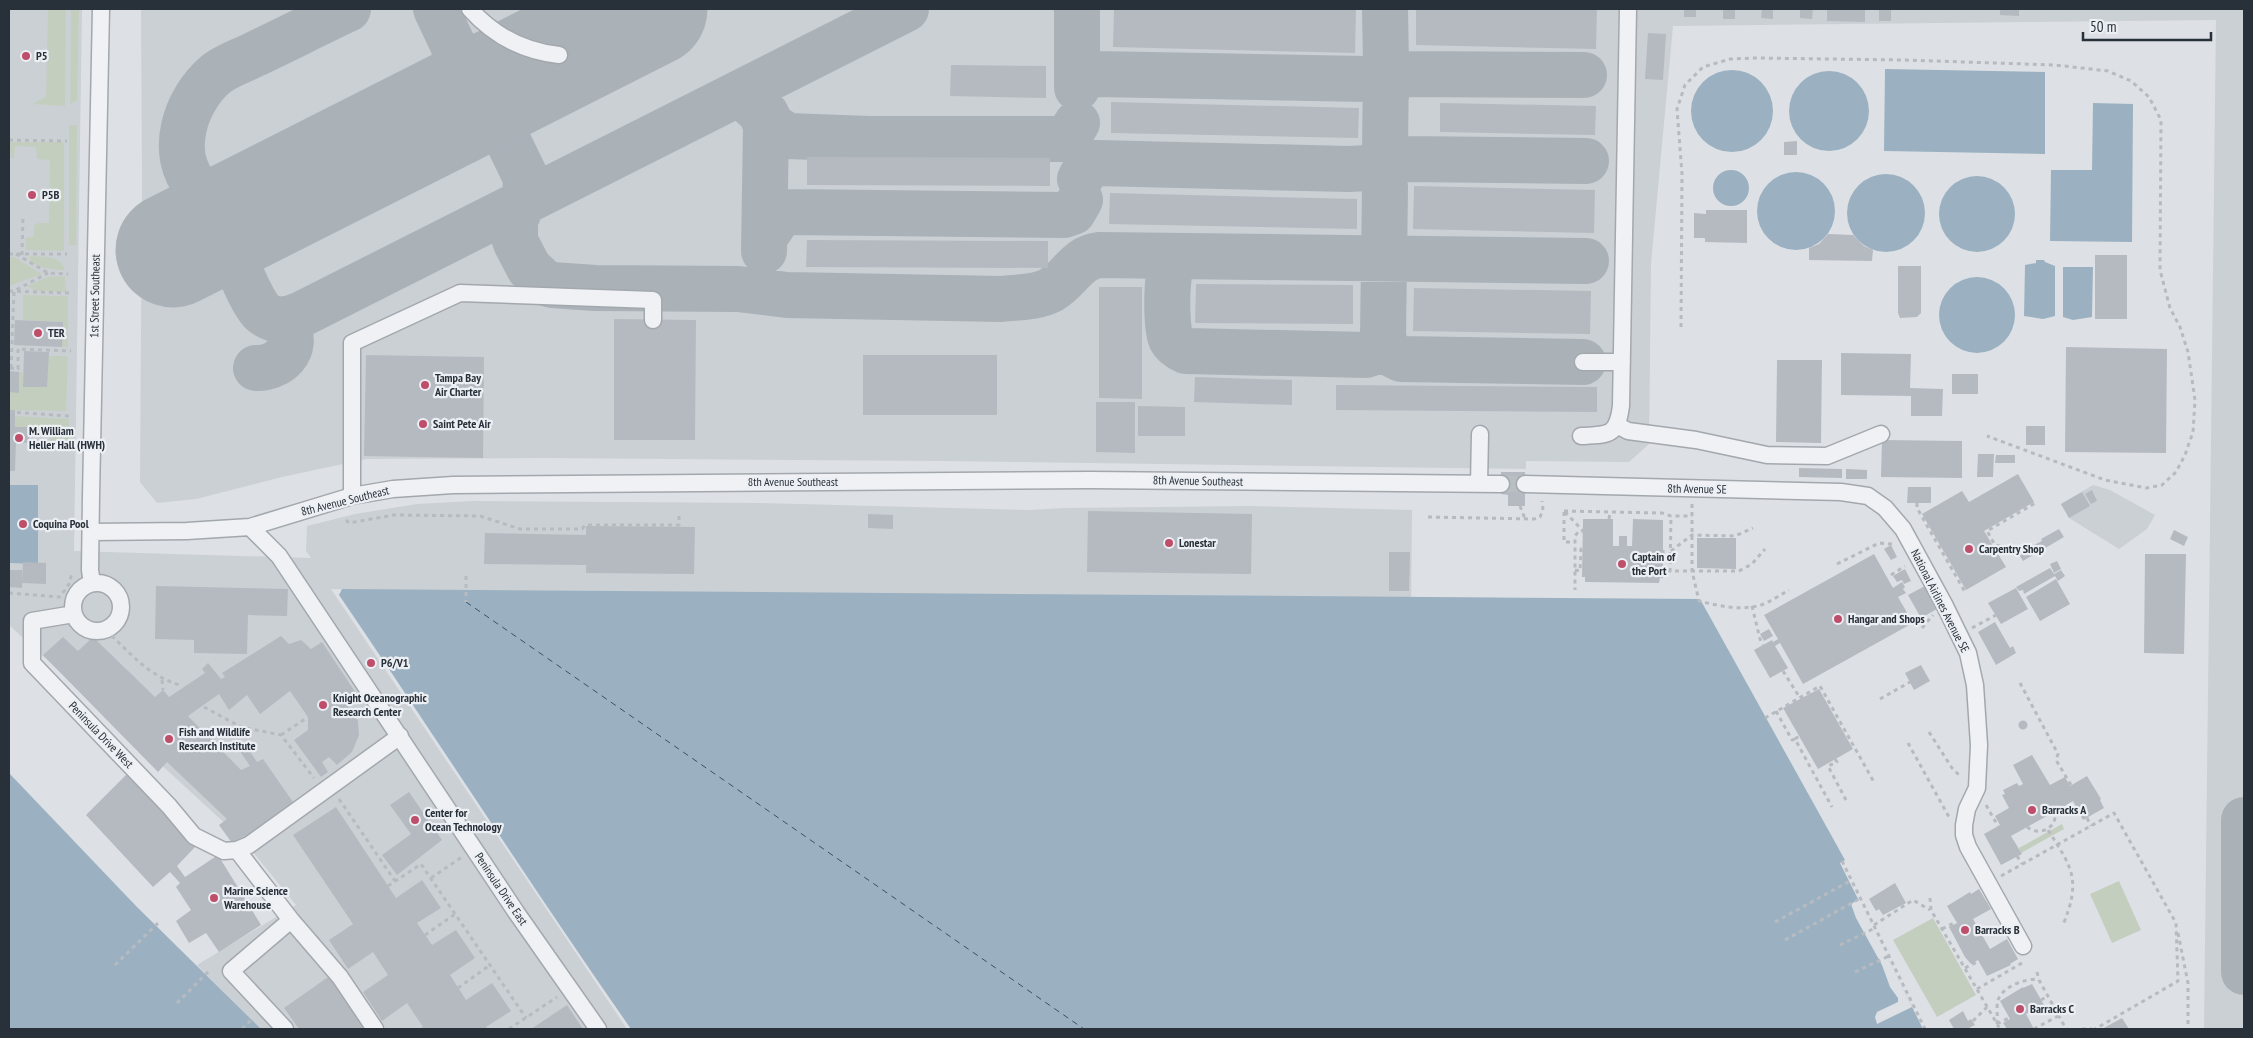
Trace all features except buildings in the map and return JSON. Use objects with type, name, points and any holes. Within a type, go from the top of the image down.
[{"type":"street","name":"1st Street Southeast","points":[[92,583],[90,532],[101,9]]},
{"type":"street","points":[[470,9],[495,33],[512,43],[545,53],[559,55]]},
{"type":"street","points":[[1581,436],[1604,436],[1614,431],[1621,406],[1628,9]]},
{"type":"street","points":[[352,496],[352,342],[460,293],[653,300],[652,320]]},
{"type":"street","points":[[1583,362],[1622,362]]},
{"type":"street","points":[[1617,425],[1628,431],[1696,440],[1767,455],[1827,456],[1881,434]]},
{"type":"street","points":[[1479,484],[1480,434]]},
{"type":"street","name":"8th Avenue Southeast","points":[[90,532],[187,531],[250,527],[352,496],[393,489],[453,485],[1090,480],[1501,484]]},
{"type":"street","name":"8th Avenue SE","points":[[1525,484],[1841,492],[1868,496]]},
{"type":"street","name":"National Airlines Avenue SE","points":[[1868,496],[1885,508],[1903,529],[1968,653],[1975,684],[1979,745],[1977,788],[1967,809],[1964,835]]},
{"type":"street","name":"Peninsula Drive East","points":[[250,527],[279,556],[474,849],[598,1029]]},
{"type":"street","points":[[92,583],[108,585],[115,590],[122,604],[119,620],[106,630],[90,630],[77,621],[74,614],[73,606],[79,591],[92,583]]},
{"type":"street","name":"Peninsula Drive West","points":[[74,614],[32,621],[32,663],[169,806],[194,836],[224,851],[237,850]]},
{"type":"street","points":[[375,1029],[340,977],[291,920],[237,850],[249,845],[400,736]]},
{"type":"street","points":[[1964,835],[2026,952]]},
{"type":"street","points":[[284,1029],[231,971],[291,920]]},
{"type":"path","points":[[1681,327],[1682,174],[1677,109],[1685,85],[1702,67],[1730,59],[1894,60],[2055,65],[2108,71],[2131,81],[2150,97],[2161,120],[2160,270],[2170,308],[2180,327],[2188,352],[2195,400],[2192,432],[2185,455],[2176,472],[2162,485],[2146,488],[2105,480],[1987,436]]},
{"type":"path","points":[[9,140],[67,141]]},
{"type":"path","points":[[22,256],[23,216]]},
{"type":"path","points":[[9,254],[22,256],[48,273],[68,274]]},
{"type":"path","points":[[22,256],[67,254]]},
{"type":"path","points":[[14,291],[48,273]]},
{"type":"path","points":[[9,291],[71,293]]},
{"type":"path","points":[[14,291],[10,368],[18,368],[18,349],[71,351]]},
{"type":"path","points":[[9,412],[70,416]]},
{"type":"path","points":[[1693,488],[1692,571],[1700,601],[1723,607],[1761,605],[1789,590]]},
{"type":"path","points":[[1428,517],[1534,519],[1542,514],[1544,504],[1537,497]]},
{"type":"path","points":[[2008,548],[1995,545],[1987,531],[2037,502]]},
{"type":"path","points":[[1917,503],[1917,508],[1965,592]]},
{"type":"path","points":[[1520,506],[1525,519]]},
{"type":"path","points":[[1564,511],[1662,512],[1671,516],[1692,516]]},
{"type":"path","points":[[1564,511],[1564,542],[1575,542]]},
{"type":"path","points":[[1564,511],[1583,530],[1577,533],[1575,542],[1575,590]]},
{"type":"path","points":[[1609,519],[1610,512]]},
{"type":"path","points":[[1636,512],[1636,519]]},
{"type":"path","points":[[346,520],[349,523],[394,515],[480,516],[520,529],[582,530],[585,525],[679,525],[679,513]]},
{"type":"path","points":[[1670,572],[1671,551],[1669,532],[1671,516]]},
{"type":"path","points":[[1671,551],[1692,535],[1735,536],[1753,528]]},
{"type":"path","points":[[1663,532],[1669,532]]},
{"type":"path","points":[[1838,564],[1879,543],[1912,547]]},
{"type":"path","points":[[1575,570],[1580,571],[1580,549],[1582,549]]},
{"type":"path","points":[[1663,550],[1664,571],[1670,572],[1739,571],[1752,564],[1765,549]]},
{"type":"path","points":[[9,593],[60,597],[69,584],[72,573]]},
{"type":"path","points":[[466,576],[466,602]]},
{"type":"path","points":[[1752,606],[1763,645]]},
{"type":"path","points":[[1959,635],[1996,615]]},
{"type":"path","points":[[106,630],[150,672],[162,680],[180,685]]},
{"type":"path","points":[[1784,671],[1800,698]]},
{"type":"path","points":[[162,680],[163,690]]},
{"type":"path","points":[[175,703],[210,681]]},
{"type":"path","points":[[1880,699],[1910,682]]},
{"type":"path","points":[[2020,683],[2058,754],[2056,760],[2071,785]]},
{"type":"path","points":[[1765,718],[1820,686],[1875,784]]},
{"type":"path","points":[[204,707],[241,727],[280,735],[314,778],[330,786],[395,881]]},
{"type":"path","points":[[1776,711],[1792,740],[1795,739],[1832,807]]},
{"type":"path","points":[[280,735],[308,717]]},
{"type":"path","points":[[1795,739],[1799,736]]},
{"type":"path","points":[[1908,743],[1957,831],[1964,835]]},
{"type":"path","points":[[1835,759],[1836,762],[1828,766],[1846,800]]},
{"type":"path","points":[[2027,827],[2039,832],[2048,830],[2054,823],[2056,811]]},
{"type":"path","points":[[1988,883],[2114,813],[2176,923],[2188,983],[2188,1029]]},
{"type":"path","points":[[2087,818],[2091,826]]},
{"type":"path","points":[[2048,830],[2070,870],[2073,885],[2071,904],[2063,925]]},
{"type":"path","points":[[431,878],[474,849]]},
{"type":"path","points":[[2017,856],[2022,864]]},
{"type":"path","points":[[1842,861],[1924,1029]]},
{"type":"path","points":[[388,886],[421,864],[526,1018]]},
{"type":"path","points":[[1775,922],[1850,881]]},
{"type":"path","points":[[1930,898],[1931,910],[2000,1029]]},
{"type":"path","points":[[1784,940],[1859,900]]},
{"type":"path","points":[[1840,944],[1874,927],[1913,900],[1931,910]]},
{"type":"path","points":[[425,935],[455,914]]},
{"type":"path","points":[[115,965],[159,922]]},
{"type":"path","points":[[1942,929],[1956,922]]},
{"type":"path","points":[[2082,1029],[2093,1029],[2178,981],[2176,923]]},
{"type":"path","points":[[1977,989],[2026,952]]},
{"type":"path","points":[[1855,972],[1889,956]]},
{"type":"path","points":[[1965,968],[1979,961]]},
{"type":"path","points":[[458,988],[490,965]]},
{"type":"path","points":[[177,1003],[210,971]]},
{"type":"path","points":[[2037,972],[2038,979],[2066,1029]]},
{"type":"path","points":[[1997,1024],[1998,1000],[2005,989],[2030,979],[2038,979]]},
{"type":"path","points":[[509,1029],[569,988]]},
{"type":"path","points":[[2041,1000],[2048,996]]},
{"type":"path","points":[[1973,1021],[1987,1006]]},
{"type":"path","points":[[2034,1029],[2058,1016]]},
{"type":"path","points":[[242,1029],[253,1018]]},
{"type":"path","points":[[1997,1024],[2009,1018]]},
{"type":"shaded area","points":[[9,9],[82,9],[74,551],[311,558],[306,551],[307,526],[355,514],[417,504],[473,501],[759,503],[1029,510],[1251,506],[1412,510],[1411,612],[331,589],[627,1029],[260,1029],[197,965],[296,905],[243,840],[9,625]]},
{"type":"shaded area","points":[[141,9],[2244,9],[2244,1029],[2204,1029],[2216,20],[1673,26],[1651,264],[1649,444],[1629,462],[1526,461],[1526,469],[943,461],[545,458],[366,459],[282,477],[196,499],[157,503],[140,482]]},
{"type":"shaded area","points":[[2093,485],[2110,490],[2155,515],[2147,529],[2119,549],[2069,518],[2061,504]]},
{"type":"green space","points":[[48,9],[66,9],[65,106],[32,104],[46,97]]},
{"type":"green space","points":[[71,9],[79,9],[77,100],[70,104]]},
{"type":"green space","points":[[69,125],[77,125],[76,245],[69,245]]},
{"type":"green space","points":[[9,142],[63,142],[64,251],[26,250],[25,238],[34,237],[34,226],[38,223],[49,223],[50,160],[37,159],[36,147],[15,146],[14,158],[11,159]]},
{"type":"green space","points":[[30,256],[56,259],[63,265],[65,270],[38,266],[30,262]]},
{"type":"green space","points":[[9,257],[14,257],[42,274],[9,286]]},
{"type":"green space","points":[[47,277],[65,277],[66,292],[36,291],[27,286]]},
{"type":"green space","points":[[23,295],[68,296],[68,347],[62,347],[63,322],[23,320]]},
{"type":"green space","points":[[48,356],[68,356],[66,411],[9,410],[9,392],[19,392],[19,372],[23,373],[23,387],[47,387]]},
{"type":"green space","points":[[15,416],[69,419],[69,441],[64,444],[50,444],[49,434],[30,434],[29,427],[15,427]]},
{"type":"green space","points":[[2062,824],[2064,829],[2021,853],[2019,848]]},
{"type":"green space","points":[[2119,881],[2141,930],[2112,943],[2090,894]]},
{"type":"green space","points":[[1933,918],[1976,995],[1937,1017],[1893,940]]},
{"type":"water","points":[[1885,69],[2045,72],[2045,154],[1884,151]]},
{"type":"water","points":[[1732,70],[1748,74],[1761,82],[1769,95],[1773,111],[1769,127],[1761,140],[1748,148],[1732,152],[1716,148],[1703,140],[1695,127],[1691,111],[1695,95],[1703,82],[1716,74]]},
{"type":"water","points":[[1829,71],[1851,78],[1857,83],[1868,103],[1869,111],[1862,133],[1857,139],[1837,150],[1829,151],[1807,144],[1801,139],[1790,119],[1789,111],[1796,89],[1801,83],[1821,72]]},
{"type":"water","points":[[2093,103],[2133,104],[2132,242],[2050,241],[2051,170],[2092,170]]},
{"type":"water","points":[[1731,170],[1738,171],[1744,175],[1748,181],[1748,195],[1744,201],[1738,205],[1731,206],[1724,205],[1718,201],[1714,195],[1713,188],[1714,181],[1718,175],[1724,171]]},
{"type":"water","points":[[1788,172],[1804,172],[1818,178],[1829,189],[1835,203],[1835,219],[1829,233],[1818,244],[1804,250],[1788,250],[1774,244],[1763,233],[1757,219],[1757,203],[1763,189],[1774,178]]},
{"type":"water","points":[[1878,174],[1894,174],[1908,180],[1919,191],[1925,205],[1925,221],[1919,235],[1908,246],[1894,252],[1878,252],[1864,246],[1853,235],[1847,221],[1847,205],[1853,191],[1864,180]]},
{"type":"water","points":[[1970,176],[1984,176],[1998,182],[2009,193],[2015,207],[2012,229],[2004,241],[1984,252],[1970,252],[1956,246],[1945,235],[1939,221],[1939,207],[1945,193],[1956,182]]},
{"type":"water","points":[[2036,260],[2044,260],[2055,266],[2055,316],[2043,319],[2024,316],[2025,265],[2036,263]]},
{"type":"water","points":[[2063,267],[2093,267],[2092,317],[2073,320],[2063,317]]},
{"type":"water","points":[[1970,277],[1984,277],[1998,283],[2009,294],[2015,308],[2012,330],[2004,342],[1984,353],[1970,353],[1956,347],[1945,336],[1939,322],[1939,308],[1945,294],[1956,283]]},
{"type":"water","name":"Coquina Pool","points":[[9,485],[38,485],[38,564],[9,563]]},
{"type":"water","points":[[342,589],[1700,599],[1845,860],[1840,863],[1923,1029],[631,1029],[339,595]]},
{"type":"water","points":[[9,773],[137,907],[261,1029],[9,1029]]},
{"type":"pier","points":[[1859,899],[1912,1007],[1877,1024],[1875,1017],[1877,1012],[1898,1002],[1898,998],[1890,987],[1882,965],[1856,918],[1851,904]]},
{"type":"ferry route","points":[[466,602],[1084,1029]]},
{"type":"taxiway","points":[[261,204],[243,207],[226,206],[211,199],[196,186],[188,173],[183,158],[184,127],[189,112],[205,85],[220,71],[348,9]]},
{"type":"taxiway","points":[[436,9],[453,45]]},
{"type":"taxiway","points":[[275,319],[286,320],[300,315],[906,9]]},
{"type":"taxiway","points":[[1077,9],[1077,88]]},
{"type":"taxiway","points":[[1374,167],[1382,161],[1385,152],[1385,9]]},
{"type":"taxiway","points":[[445,111],[454,95],[458,72],[453,45],[468,62],[484,72],[503,75],[525,71]]},
{"type":"taxiway","points":[[1077,57],[1082,68],[1095,74],[1366,79],[1379,84],[1384,89],[1386,96]]},
{"type":"taxiway","points":[[1366,79],[1406,74],[1584,75]]},
{"type":"taxiway","points":[[751,104],[761,113],[766,126],[764,251]]},
{"type":"taxiway","points":[[766,114],[772,126],[788,136],[869,139],[1060,139],[1070,134],[1077,123]]},
{"type":"taxiway","points":[[496,116],[526,178],[525,196],[515,221],[515,241],[529,268],[545,283],[552,285],[595,288],[738,289],[787,295],[1001,299],[1045,293],[1058,285],[1079,264],[1100,255],[1586,261]]},
{"type":"taxiway","points":[[1080,179],[1085,170],[1096,163],[1349,169],[1367,168],[1404,159],[1586,161]]},
{"type":"taxiway","points":[[1367,168],[1379,174],[1385,187],[1383,336],[1387,352],[1401,359],[1583,362]]},
{"type":"taxiway","points":[[765,235],[777,219],[787,212],[1064,215],[1073,212],[1080,200]]},
{"type":"taxiway","points":[[248,211],[232,232],[231,243],[234,253],[242,276],[258,307],[263,313],[286,326],[291,342],[289,350],[279,361],[272,365],[256,368]]},
{"type":"taxiway","points":[[1186,256],[1177,260],[1171,268],[1167,304],[1171,339],[1177,346],[1186,351],[1366,355],[1378,348],[1383,336]]},
{"type":"taxiway","points":[[2244,820],[2244,972]]},
{"type":"runway","points":[[173,250],[650,9]]},
{"type":"tunnel","points":[[1501,484],[1525,484]]},
{"type":"place","name":"P5","points":[[26,56]]},
{"type":"place","name":"P5B","points":[[32,195]]},
{"type":"place","name":"TER","points":[[38,333]]},
{"type":"place","name":"Tampa Bay Air Charter","points":[[425,385]]},
{"type":"place","name":"Saint Pete Air","points":[[423,424]]},
{"type":"place","name":"M. William Heller Hall (HWH)","points":[[19,438]]},
{"type":"place","name":"Coquina Pool","points":[[23,524]]},
{"type":"place","name":"Lonestar","points":[[1169,543]]},
{"type":"place","name":"Carpentry Shop","points":[[1969,549]]},
{"type":"place","name":"Captain of the Port","points":[[1622,564]]},
{"type":"place","name":"Hangar and Shops","points":[[1838,619]]},
{"type":"place","name":"P6/V1","points":[[371,663]]},
{"type":"place","name":"Knight Oceanographic Research Center","points":[[323,705]]},
{"type":"place","name":"Fish and Wildlife Research Institute","points":[[169,739]]},
{"type":"place","name":"Barracks A","points":[[2032,810]]},
{"type":"place","name":"Center for Ocean Technology","points":[[415,820]]},
{"type":"place","name":"Marine Science Warehouse","points":[[214,898]]},
{"type":"place","name":"Barracks B","points":[[1965,930]]},
{"type":"place","name":"Barracks C","points":[[2020,1009]]}]
